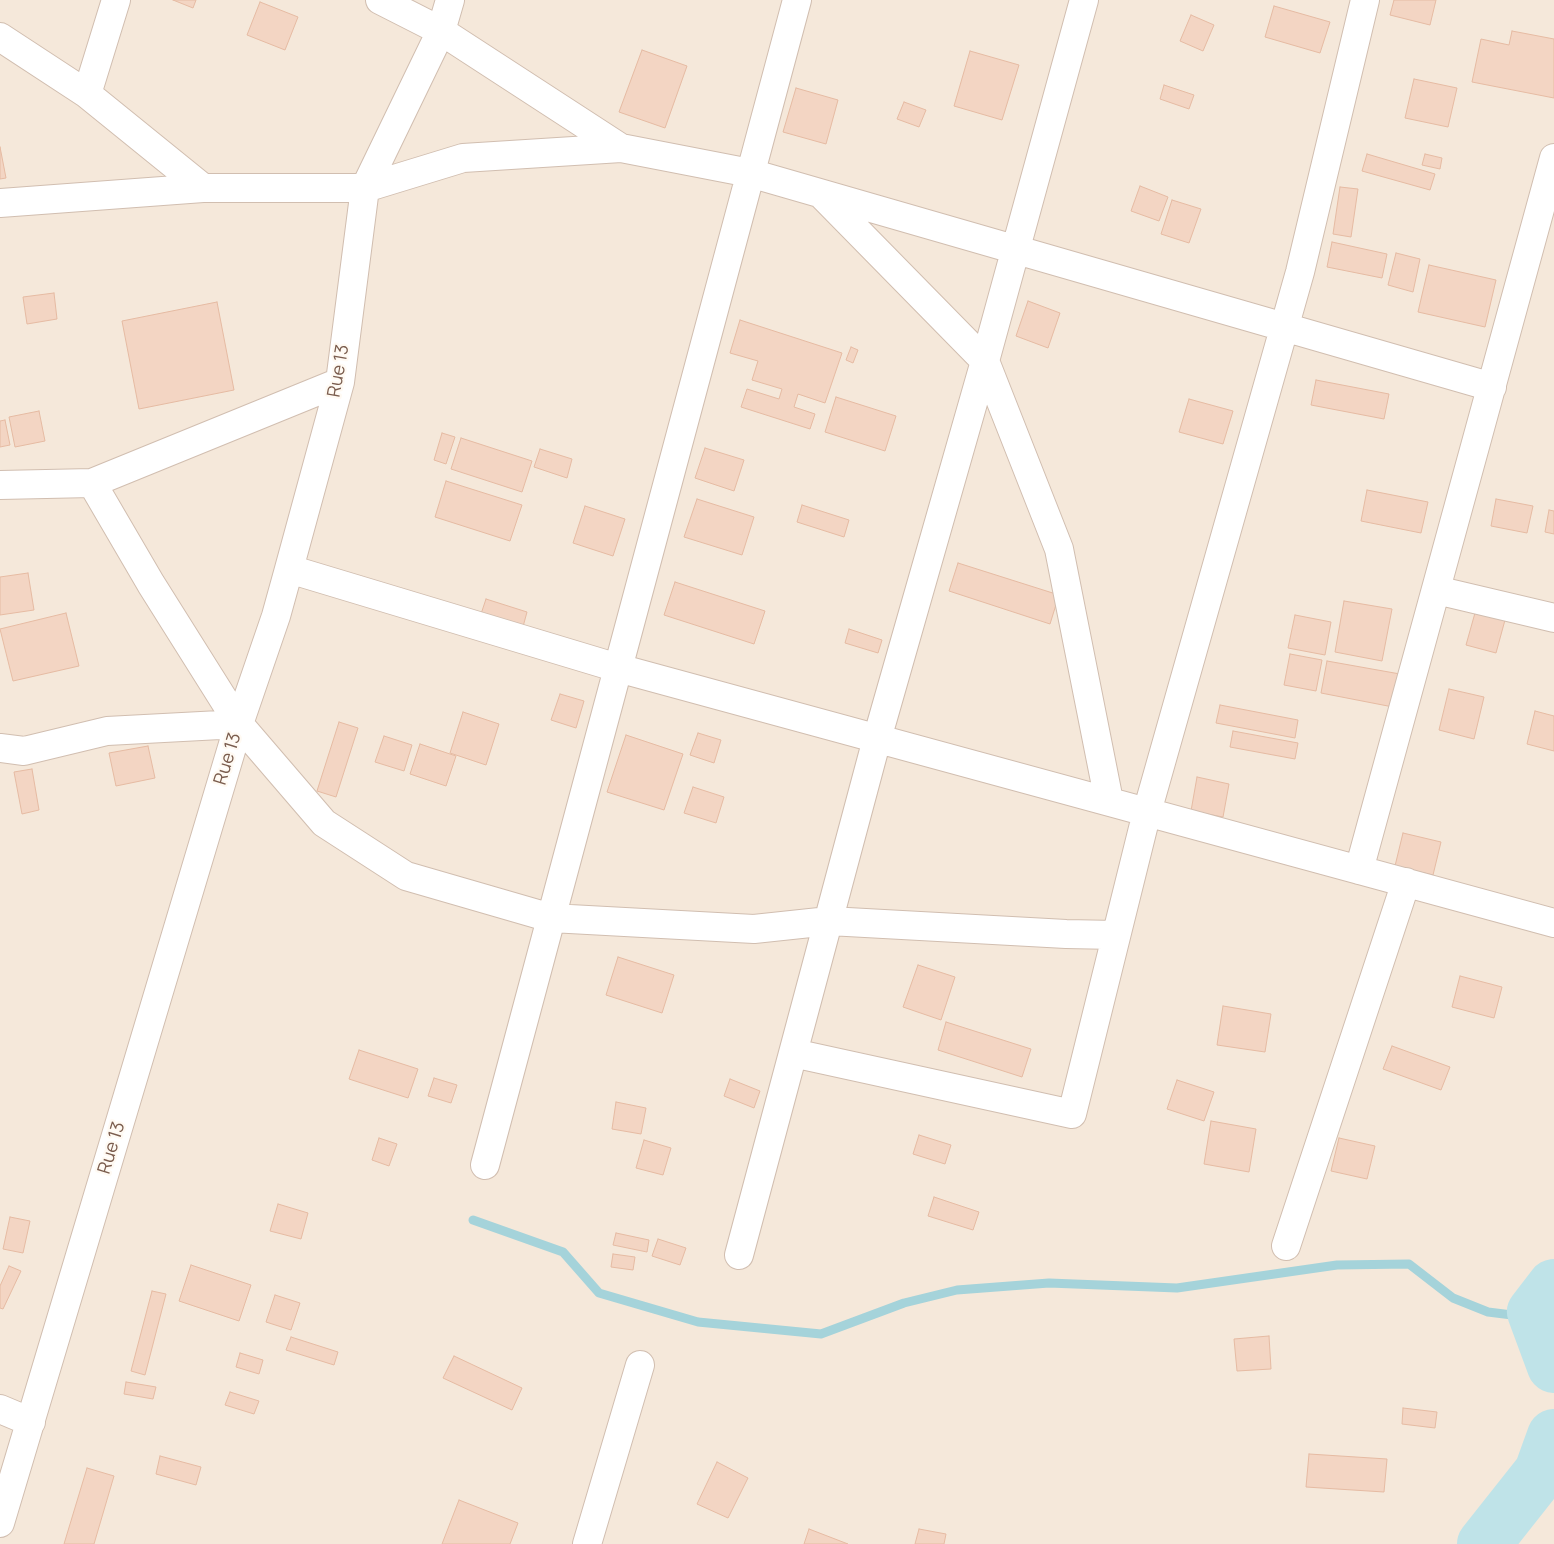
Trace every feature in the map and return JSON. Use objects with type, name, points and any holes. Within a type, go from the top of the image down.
[{"type":"street","points":[[87,94],[116,0]]},
{"type":"street","points":[[380,0],[441,31],[621,148]]},
{"type":"street","name":"Rue 13","points":[[0,1522],[239,724],[276,616],[289,569],[340,382],[365,188],[441,31],[450,0]]},
{"type":"street","points":[[485,1165],[797,0]]},
{"type":"street","points":[[739,1255],[878,739],[1016,250],[1084,0]]},
{"type":"street","points":[[793,1053],[1072,1114],[1147,812],[1300,272],[1365,0]]},
{"type":"street","points":[[0,36],[87,94],[203,188]]},
{"type":"street","points":[[0,203],[203,188],[365,188],[463,158],[621,148],[750,173],[1492,386]]},
{"type":"street","points":[[1359,870],[1554,158]]},
{"type":"street","points":[[822,195],[985,361],[1059,549],[1109,802]]},
{"type":"street","points":[[0,486],[92,483],[340,382]]},
{"type":"street","points":[[92,483],[239,724],[324,822],[406,876],[551,918],[754,929],[829,921],[1116,935]]},
{"type":"street","points":[[289,569],[618,668],[1554,923]]},
{"type":"street","points":[[1436,590],[1554,618]]},
{"type":"street","points":[[0,748],[24,752],[107,731],[239,724]]},
{"type":"street","points":[[1286,1246],[1406,882]]},
{"type":"street","points":[[587,1544],[640,1365]]},
{"type":"street","points":[[0,1409],[31,1422]]},
{"type":"shaded area","points":[[0,0],[1554,0],[1554,1544],[0,1544]]},
{"type":"building","points":[[173,0],[196,0],[193,8]]},
{"type":"building","points":[[1394,0],[1436,0],[1430,25],[1390,15]]},
{"type":"building","points":[[260,2],[298,17],[285,50],[247,35]]},
{"type":"building","points":[[1274,6],[1330,22],[1320,53],[1265,37]]},
{"type":"building","points":[[1191,15],[1214,25],[1203,51],[1180,41]]},
{"type":"building","points":[[1512,31],[1554,39],[1554,98],[1472,82],[1481,39],[1509,45]]},
{"type":"building","points":[[642,50],[687,66],[665,128],[619,112]]},
{"type":"building","points":[[970,51],[1019,65],[1002,120],[954,106]]},
{"type":"building","points":[[1414,79],[1457,88],[1448,127],[1405,118]]},
{"type":"building","points":[[1164,85],[1194,95],[1189,109],[1160,99]]},
{"type":"building","points":[[796,88],[838,100],[826,144],[783,132]]},
{"type":"building","points":[[904,102],[926,110],[919,127],[897,119]]},
{"type":"building","points":[[0,147],[6,178],[0,179]]},
{"type":"building","points":[[1367,154],[1435,174],[1430,190],[1362,171]]},
{"type":"building","points":[[1425,154],[1442,158],[1440,169],[1422,165]]},
{"type":"building","points":[[1140,186],[1168,197],[1159,221],[1131,211]]},
{"type":"building","points":[[1340,187],[1358,189],[1351,237],[1333,234]]},
{"type":"building","points":[[1172,200],[1201,209],[1189,243],[1161,234]]},
{"type":"building","points":[[1332,242],[1387,254],[1382,278],[1327,267]]},
{"type":"building","points":[[1396,253],[1420,259],[1413,292],[1388,285]]},
{"type":"building","points":[[1429,265],[1496,280],[1485,327],[1418,312]]},
{"type":"building","points":[[54,293],[57,319],[27,324],[23,297]]},
{"type":"building","points":[[1028,301],[1060,313],[1048,348],[1016,336]]},
{"type":"building","points":[[217,302],[234,390],[139,409],[122,321]]},
{"type":"building","points":[[740,320],[842,353],[825,403],[798,394],[794,407],[815,414],[810,429],[741,407],[747,389],[779,399],[782,389],[752,380],[758,361],[730,353]]},
{"type":"building","points":[[851,347],[858,350],[853,363],[846,360]]},
{"type":"building","points":[[1316,380],[1389,394],[1384,419],[1311,405]]},
{"type":"building","points":[[836,397],[896,416],[885,451],[825,432]]},
{"type":"building","points":[[1189,399],[1233,411],[1223,444],[1179,432]]},
{"type":"building","points":[[39,411],[45,441],[15,447],[9,417]]},
{"type":"building","points":[[5,420],[10,445],[0,447],[0,421]]},
{"type":"building","points":[[442,433],[455,437],[446,464],[434,460]]},
{"type":"building","points":[[461,438],[532,461],[522,492],[451,469]]},
{"type":"building","points":[[705,448],[744,460],[734,491],[695,478]]},
{"type":"building","points":[[540,449],[572,459],[567,478],[534,467]]},
{"type":"building","points":[[446,481],[522,505],[510,541],[435,517]]},
{"type":"building","points":[[1367,490],[1428,502],[1421,533],[1361,521]]},
{"type":"building","points":[[697,499],[754,517],[742,555],[684,537]]},
{"type":"building","points":[[1496,499],[1533,506],[1527,533],[1491,526]]},
{"type":"building","points":[[802,505],[849,520],[844,537],[797,522]]},
{"type":"building","points":[[585,506],[625,519],[613,556],[573,543]]},
{"type":"building","points":[[1549,510],[1554,511],[1554,534],[1545,532]]},
{"type":"building","points":[[958,563],[1059,595],[1050,624],[949,591]]},
{"type":"building","points":[[28,573],[34,610],[0,615],[0,577]]},
{"type":"building","points":[[675,582],[765,611],[754,644],[664,615]]},
{"type":"building","points":[[486,599],[527,612],[521,634],[479,620]]},
{"type":"building","points":[[1344,601],[1392,609],[1382,661],[1335,652]]},
{"type":"building","points":[[66,613],[79,666],[13,681],[0,629]]},
{"type":"building","points":[[1475,613],[1505,620],[1496,653],[1466,645]]},
{"type":"building","points":[[1295,615],[1331,622],[1325,655],[1288,648]]},
{"type":"building","points":[[849,629],[882,640],[878,653],[845,643]]},
{"type":"building","points":[[1290,654],[1322,660],[1316,691],[1284,685]]},
{"type":"building","points":[[1327,661],[1400,674],[1393,707],[1321,693]]},
{"type":"building","points":[[1449,689],[1484,697],[1474,739],[1439,730]]},
{"type":"building","points":[[560,694],[584,701],[576,728],[551,720]]},
{"type":"building","points":[[1220,705],[1298,720],[1295,738],[1216,723]]},
{"type":"building","points":[[1535,711],[1554,716],[1554,751],[1527,744]]},
{"type":"building","points":[[463,712],[499,724],[486,765],[450,753]]},
{"type":"building","points":[[339,722],[358,728],[336,797],[317,791]]},
{"type":"building","points":[[1233,731],[1298,743],[1295,759],[1230,747]]},
{"type":"building","points":[[698,733],[721,740],[714,763],[690,755]]},
{"type":"building","points":[[626,735],[683,754],[664,810],[607,792]]},
{"type":"building","points":[[384,736],[412,745],[404,771],[375,762]]},
{"type":"building","points":[[420,744],[456,756],[446,786],[410,774]]},
{"type":"building","points":[[148,746],[155,778],[116,786],[109,753]]},
{"type":"building","points":[[32,769],[39,810],[22,814],[14,772]]},
{"type":"building","points":[[1197,777],[1229,784],[1223,817],[1191,811]]},
{"type":"building","points":[[693,787],[724,797],[716,823],[684,813]]},
{"type":"building","points":[[1403,833],[1441,842],[1433,875],[1395,866]]},
{"type":"building","points":[[618,957],[674,975],[662,1013],[606,995]]},
{"type":"building","points":[[918,965],[955,977],[941,1020],[903,1007]]},
{"type":"building","points":[[1460,976],[1502,987],[1494,1018],[1452,1007]]},
{"type":"building","points":[[1223,1006],[1271,1014],[1265,1052],[1217,1045]]},
{"type":"building","points":[[946,1022],[1031,1049],[1022,1077],[938,1050]]},
{"type":"building","points":[[1392,1046],[1450,1067],[1441,1090],[1383,1069]]},
{"type":"building","points":[[359,1050],[418,1069],[408,1098],[349,1079]]},
{"type":"building","points":[[434,1078],[457,1085],[451,1103],[428,1096]]},
{"type":"building","points":[[730,1079],[760,1091],[754,1108],[724,1096]]},
{"type":"building","points":[[1177,1080],[1214,1092],[1204,1121],[1167,1109]]},
{"type":"building","points":[[616,1102],[646,1108],[641,1134],[612,1129]]},
{"type":"building","points":[[1211,1121],[1256,1129],[1249,1172],[1204,1164]]},
{"type":"building","points":[[919,1135],[951,1145],[945,1164],[913,1154]]},
{"type":"building","points":[[379,1138],[397,1144],[389,1166],[372,1160]]},
{"type":"building","points":[[1339,1138],[1375,1146],[1367,1179],[1331,1171]]},
{"type":"building","points":[[644,1140],[671,1148],[663,1175],[636,1168]]},
{"type":"building","points":[[934,1197],[979,1212],[973,1230],[928,1216]]},
{"type":"building","points":[[278,1204],[308,1213],[301,1239],[270,1231]]},
{"type":"building","points":[[10,1217],[30,1221],[23,1253],[3,1249]]},
{"type":"building","points":[[616,1233],[649,1240],[647,1252],[613,1245]]},
{"type":"building","points":[[658,1239],[686,1248],[680,1265],[652,1256]]},
{"type":"building","points":[[613,1254],[635,1257],[633,1270],[611,1267]]},
{"type":"building","points":[[191,1265],[251,1285],[239,1321],[179,1301]]},
{"type":"building","points":[[9,1266],[21,1271],[3,1309],[0,1308],[0,1286]]},
{"type":"building","points":[[152,1291],[166,1294],[145,1375],[131,1371]]},
{"type":"building","points":[[275,1295],[300,1303],[291,1330],[266,1322]]},
{"type":"building","points":[[1269,1336],[1271,1369],[1237,1371],[1234,1339]]},
{"type":"building","points":[[291,1337],[338,1352],[334,1365],[286,1350]]},
{"type":"building","points":[[240,1353],[263,1360],[259,1374],[236,1367]]},
{"type":"building","points":[[454,1356],[522,1388],[512,1410],[443,1378]]},
{"type":"building","points":[[126,1382],[156,1387],[153,1399],[124,1394]]},
{"type":"building","points":[[230,1392],[259,1401],[254,1414],[225,1405]]},
{"type":"building","points":[[1403,1408],[1437,1412],[1435,1428],[1402,1424]]},
{"type":"building","points":[[1309,1454],[1387,1459],[1384,1492],[1306,1487]]},
{"type":"building","points":[[160,1456],[201,1467],[196,1485],[156,1474]]},
{"type":"building","points":[[717,1462],[748,1478],[728,1518],[697,1504]]},
{"type":"building","points":[[87,1468],[114,1476],[94,1544],[64,1544]]},
{"type":"building","points":[[459,1500],[518,1523],[510,1544],[442,1544]]},
{"type":"building","points":[[809,1529],[848,1544],[804,1544]]},
{"type":"building","points":[[919,1529],[946,1534],[944,1544],[915,1544]]},
{"type":"waterway","points":[[473,1220],[563,1252],[599,1293],[698,1322],[821,1334],[904,1303],[957,1290],[1049,1283],[1177,1288],[1337,1265],[1409,1264],[1453,1298],[1488,1312],[1536,1318]]},
{"type":"waterway","points":[[1554,1286],[1534,1312],[1554,1366]]},
{"type":"waterway","points":[[1484,1544],[1541,1472],[1554,1436]]}]
